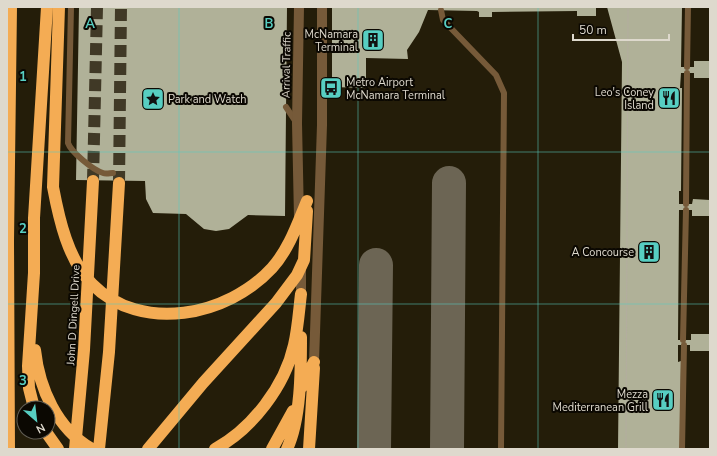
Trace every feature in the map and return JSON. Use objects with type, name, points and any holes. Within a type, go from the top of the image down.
[{"type":"highway","points":[[9,449],[8,241],[11,7]]},
{"type":"highway","points":[[32,400],[29,388],[28,366],[32,327],[34,218],[47,7]]},
{"type":"highway","points":[[59,7],[54,187],[58,210],[66,238],[78,265],[91,284],[107,297],[130,308],[144,312],[171,314],[198,311],[217,305],[242,293],[271,269],[283,254],[307,202],[304,260],[298,275],[276,303],[203,383],[148,449]]},
{"type":"highway","points":[[99,449],[108,352],[116,178]]},
{"type":"highway","name":"John D Dingell Drive","points":[[75,449],[84,350],[93,181]]},
{"type":"highway","points":[[215,449],[229,442],[247,426],[279,385],[294,346],[301,294]]},
{"type":"highway","points":[[287,449],[294,429],[301,368],[301,294]]},
{"type":"highway","points":[[32,327],[36,364],[45,393],[58,417],[71,432],[92,449]]},
{"type":"highway","points":[[272,449],[291,415],[299,392],[314,362]]},
{"type":"highway","points":[[309,449],[314,362]]},
{"type":"highway","points":[[52,440],[58,449]]},
{"type":"street","name":"Arrival Traffic","points":[[298,7],[297,123],[301,294]]},
{"type":"street","points":[[314,362],[322,125],[322,7]]},
{"type":"lane","points":[[71,7],[68,143],[70,150],[77,156],[103,173],[116,178]]},
{"type":"lane","points":[[682,449],[688,7]]},
{"type":"lane","points":[[441,10],[443,20],[496,75],[504,93],[501,449]]},
{"type":"lane","points":[[286,107],[297,123]]},
{"type":"building","points":[[79,7],[287,7],[285,216],[248,215],[229,229],[216,231],[204,229],[186,214],[153,213],[146,199],[145,181],[76,180]]},
{"type":"building","name":"McNamara Terminal","points":[[332,7],[596,7],[596,16],[577,16],[577,11],[492,12],[492,17],[479,17],[479,12],[477,11],[428,10],[419,32],[407,50],[408,59],[366,58],[366,88],[332,87]]},
{"type":"building","name":"A Concourse","points":[[607,7],[682,7],[681,67],[694,67],[694,61],[710,61],[710,78],[694,78],[694,73],[681,73],[681,191],[679,191],[679,204],[692,204],[693,199],[710,200],[710,216],[692,216],[692,210],[679,210],[678,340],[691,340],[691,334],[710,334],[710,351],[690,351],[690,345],[678,345],[678,362],[681,361],[680,449],[618,449],[622,62]]},
{"type":"taxiway","points":[[447,449],[449,183]]},
{"type":"taxiway","points":[[374,449],[376,265]]},
{"type":"tunnel","points":[[93,181],[97,7]]},
{"type":"tunnel","points":[[119,183],[121,7]]},
{"type":"tram line","points":[[626,449],[628,7]]},
{"type":"place","name":"McNamara Terminal","points":[[373,40]]},
{"type":"place","name":"Metro Airport McNamara Terminal","points":[[331,88]]},
{"type":"place","name":"Leo's Coney Island","points":[[669,98]]},
{"type":"place","name":"Park and Watch","points":[[153,99]]},
{"type":"place","name":"A Concourse","points":[[649,252]]},
{"type":"place","name":"Mezza Mediterranean Grill","points":[[663,400]]}]
